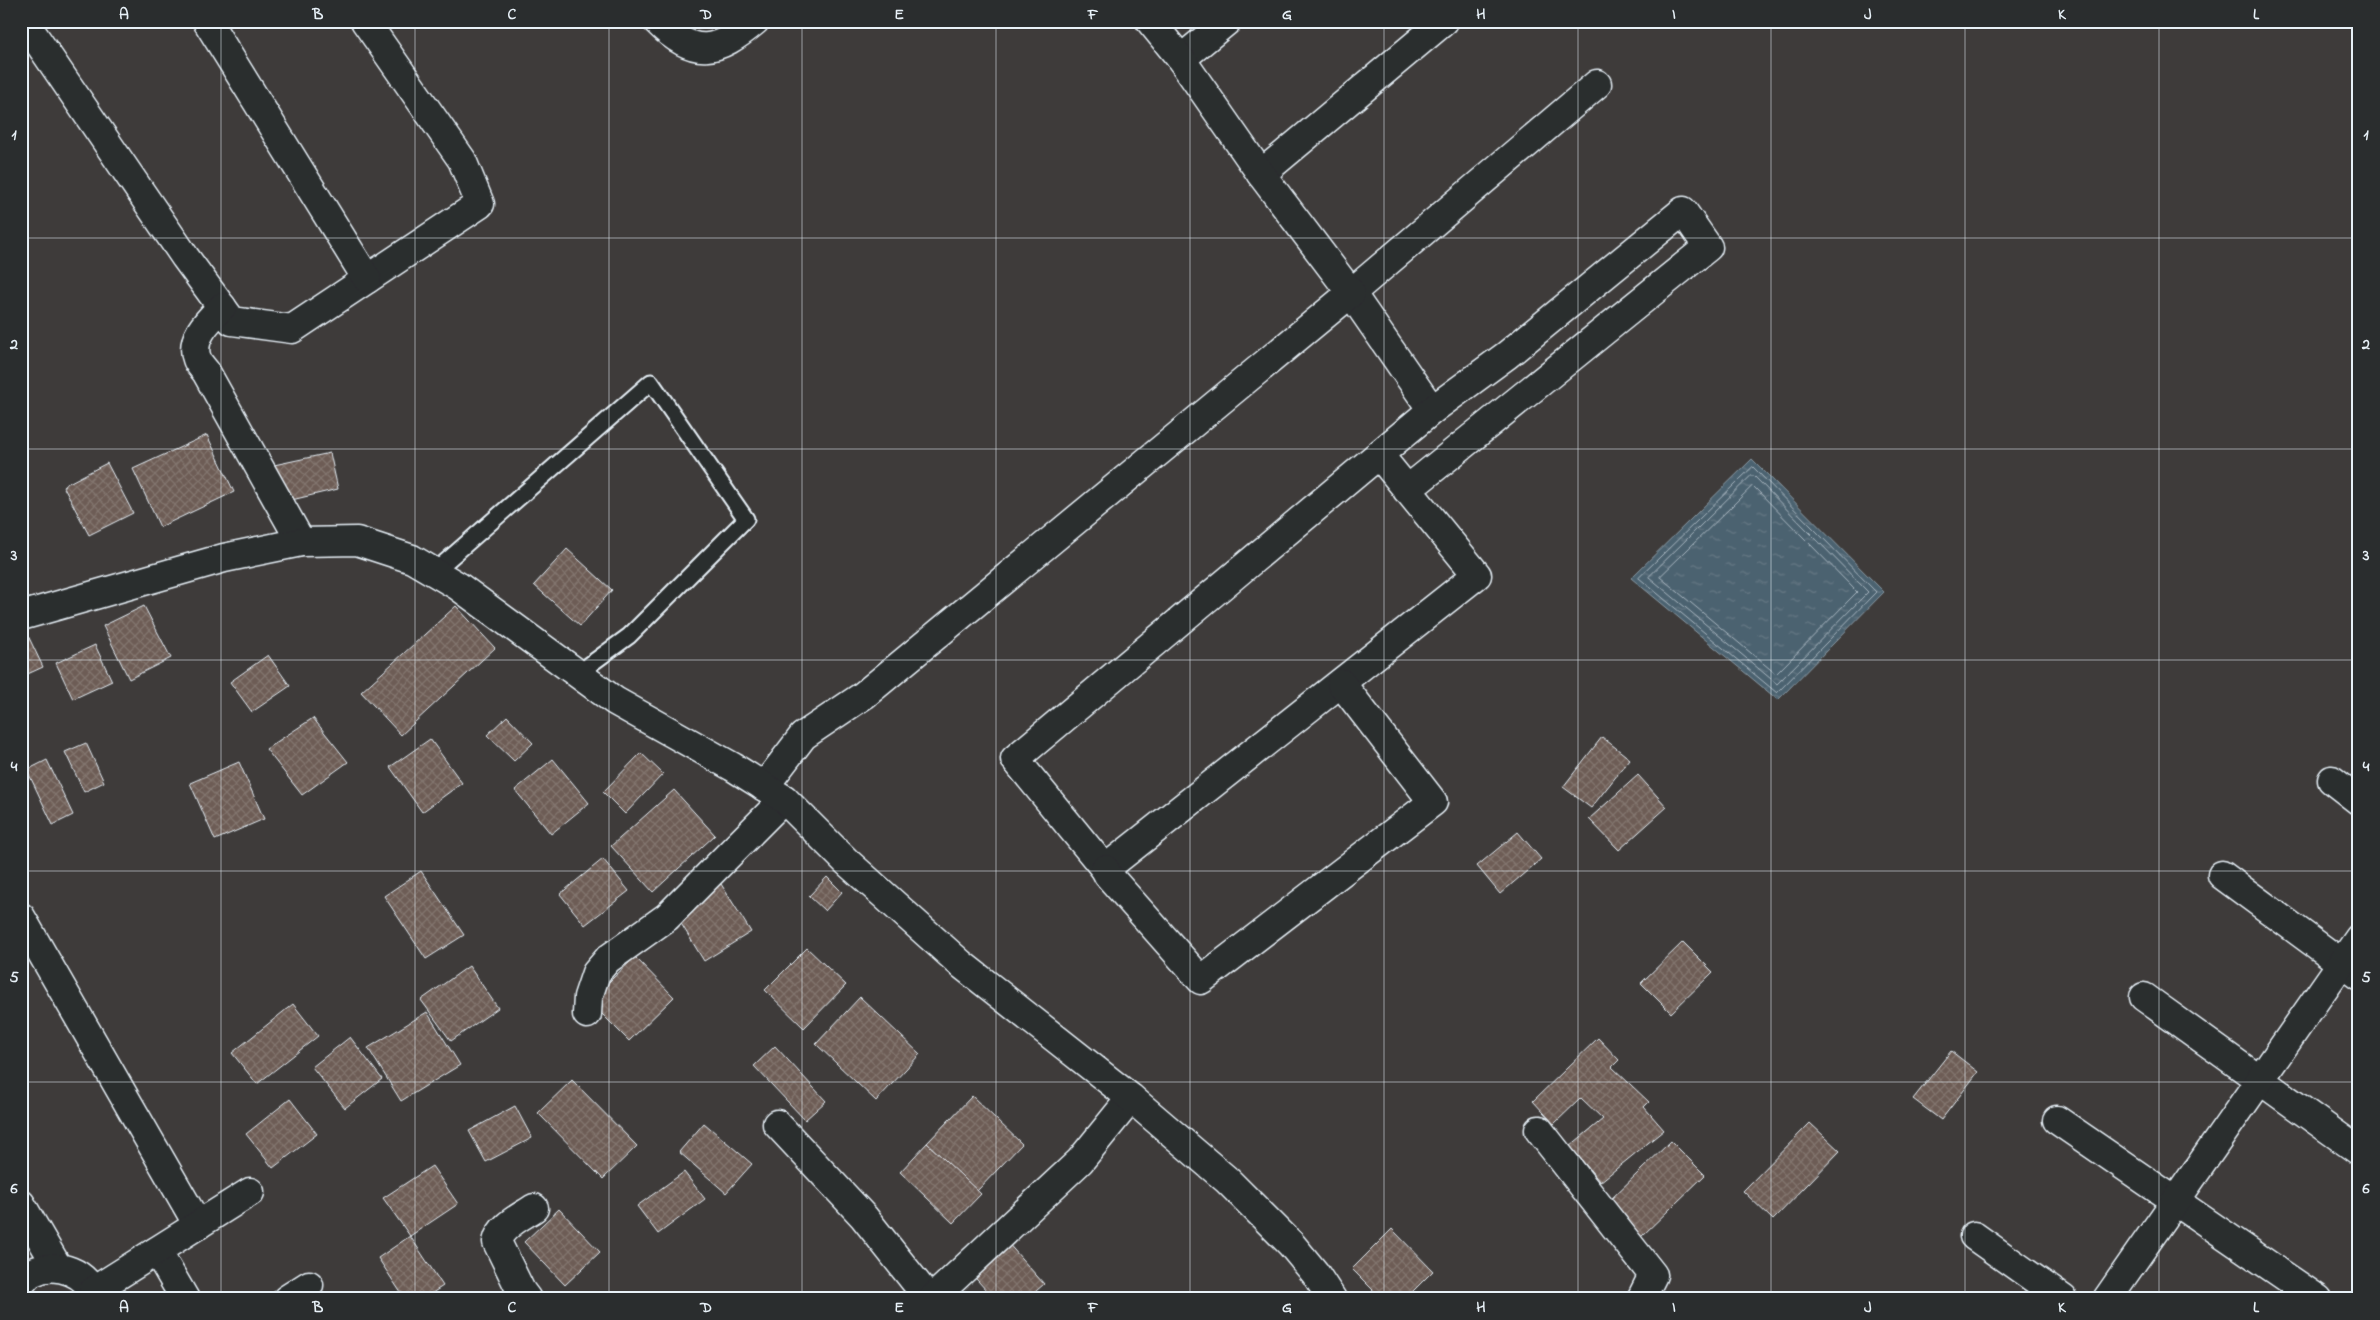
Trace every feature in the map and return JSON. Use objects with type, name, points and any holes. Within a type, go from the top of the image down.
[{"type":"street","points":[[24,21],[185,258],[232,321],[292,329],[480,204],[462,160],[365,21]]},
{"type":"street","points":[[207,21],[367,279]]},
{"type":"street","points":[[657,21],[673,38],[691,47],[717,47],[743,32],[755,21]]},
{"type":"street","points":[[1150,21],[1181,59],[1261,174],[1351,293],[1432,410]]},
{"type":"street","points":[[1181,59],[1227,21]]},
{"type":"street","points":[[1261,174],[1444,21]]},
{"type":"street","points":[[587,1014],[588,997],[596,973],[608,959],[668,917],[774,793],[803,736],[864,695],[1351,293],[1597,84]]},
{"type":"street","points":[[1341,683],[1434,802],[1201,980],[1108,875],[1015,759],[1380,456],[1432,410],[1507,355],[1683,211],[1708,247],[1407,490]]},
{"type":"street","points":[[222,307],[208,320],[199,334],[195,347],[197,359],[300,542]]},
{"type":"street","points":[[1105,869],[1477,575],[1380,456]]},
{"type":"street","points":[[21,616],[224,558],[300,542],[357,541],[412,559],[458,586],[615,701],[774,793],[846,861],[961,964],[1131,1098],[1227,1180],[1291,1244],[1315,1272],[1332,1299]]},
{"type":"street","points":[[2332,780],[2359,800]]},
{"type":"street","points":[[2222,875],[2350,970]]},
{"type":"street","points":[[21,918],[198,1225]]},
{"type":"street","points":[[2107,1299],[2260,1081],[2350,970],[2359,938]]},
{"type":"street","points":[[2144,997],[2359,1151]]},
{"type":"street","points":[[776,1124],[864,1217],[931,1299],[1080,1161],[1131,1098]]},
{"type":"street","points":[[2057,1120],[2318,1299]]},
{"type":"street","points":[[1539,1130],[1653,1275],[1641,1299]]},
{"type":"street","points":[[21,1283],[32,1272],[57,1266],[78,1274],[93,1295],[157,1251],[250,1192]]},
{"type":"street","points":[[21,1204],[57,1266]]},
{"type":"street","points":[[527,1299],[521,1291],[497,1242],[498,1234],[534,1208]]},
{"type":"street","points":[[1974,1236],[2063,1299]]},
{"type":"street","points":[[157,1251],[185,1299]]},
{"type":"lane","points":[[434,572],[651,382],[746,520],[629,636],[577,674]]},
{"type":"water","points":[[1752,459],[1884,592],[1778,700],[1631,578]]},
{"type":"building","points":[[207,435],[234,492],[160,527],[133,469]]},
{"type":"building","points":[[330,453],[338,489],[283,502],[274,465]]},
{"type":"building","points":[[107,463],[133,513],[89,535],[63,486]]},
{"type":"building","points":[[567,549],[612,590],[580,626],[534,585]]},
{"type":"building","points":[[144,606],[171,658],[129,679],[103,626]]},
{"type":"building","points":[[456,606],[495,648],[401,735],[361,692]]},
{"type":"building","points":[[21,621],[43,667],[21,677]]},
{"type":"building","points":[[95,645],[112,681],[73,699],[56,663]]},
{"type":"building","points":[[268,655],[290,686],[252,712],[230,682]]},
{"type":"building","points":[[507,716],[533,743],[514,761],[487,735]]},
{"type":"building","points":[[313,718],[348,762],[302,795],[266,749]]},
{"type":"building","points":[[1602,737],[1630,759],[1591,808],[1563,787]]},
{"type":"building","points":[[430,739],[462,783],[422,812],[390,767]]},
{"type":"building","points":[[86,743],[104,782],[84,792],[65,752]]},
{"type":"building","points":[[641,753],[663,774],[625,814],[603,792]]},
{"type":"building","points":[[553,759],[589,803],[551,834],[515,790]]},
{"type":"building","points":[[47,760],[73,815],[53,825],[27,770]]},
{"type":"building","points":[[239,762],[264,819],[215,840],[190,783]]},
{"type":"building","points":[[1638,775],[1667,807],[1619,850],[1589,819]]},
{"type":"building","points":[[674,790],[715,835],[653,892],[611,846]]},
{"type":"building","points":[[1518,832],[1541,859],[1500,894],[1477,866]]},
{"type":"building","points":[[603,859],[629,891],[585,925],[560,894]]},
{"type":"building","points":[[421,871],[464,935],[426,959],[384,896]]},
{"type":"building","points":[[827,877],[842,892],[825,911],[809,896]]},
{"type":"building","points":[[721,884],[751,932],[704,961],[674,912]]},
{"type":"building","points":[[1683,942],[1713,972],[1671,1013],[1641,983]]},
{"type":"building","points":[[807,948],[846,985],[804,1028],[765,990]]},
{"type":"building","points":[[635,957],[674,997],[629,1041],[589,1001]]},
{"type":"building","points":[[469,966],[498,1008],[451,1041],[421,1000]]},
{"type":"building","points":[[860,997],[920,1054],[876,1101],[816,1044]]},
{"type":"building","points":[[293,1004],[318,1036],[257,1084],[232,1053]]},
{"type":"building","points":[[427,1012],[460,1065],[401,1101],[368,1048]]},
{"type":"building","points":[[350,1037],[382,1079],[345,1108],[312,1067]]},
{"type":"building","points":[[1598,1038],[1619,1060],[1612,1067],[1649,1102],[1644,1107],[1664,1130],[1600,1182],[1570,1146],[1603,1119],[1581,1098],[1554,1124],[1533,1101]]},
{"type":"building","points":[[775,1046],[826,1101],[805,1120],[754,1066]]},
{"type":"building","points":[[1951,1051],[1978,1072],[1941,1120],[1913,1099]]},
{"type":"building","points":[[572,1080],[637,1146],[603,1179],[538,1113]]},
{"type":"building","points":[[972,1096],[1022,1144],[977,1191],[927,1143]]},
{"type":"building","points":[[290,1099],[317,1134],[273,1168],[246,1134]]},
{"type":"building","points":[[515,1106],[532,1138],[486,1162],[469,1131]]},
{"type":"building","points":[[704,1123],[752,1164],[726,1193],[679,1152]]},
{"type":"building","points":[[1810,1123],[1840,1151],[1773,1220],[1743,1191]]},
{"type":"building","points":[[1671,1141],[1705,1175],[1641,1237],[1608,1202]]},
{"type":"building","points":[[927,1143],[981,1194],[953,1223],[900,1172]]},
{"type":"building","points":[[432,1166],[458,1204],[410,1236],[383,1198]]},
{"type":"building","points":[[684,1172],[705,1199],[658,1234],[637,1206]]},
{"type":"building","points":[[559,1209],[600,1252],[565,1285],[524,1242]]},
{"type":"building","points":[[1392,1229],[1433,1271],[1405,1299],[1382,1299],[1352,1269]]},
{"type":"building","points":[[410,1236],[443,1286],[423,1299],[405,1299],[378,1258]]},
{"type":"building","points":[[1006,1241],[1044,1284],[1027,1299],[994,1299],[970,1272]]}]
